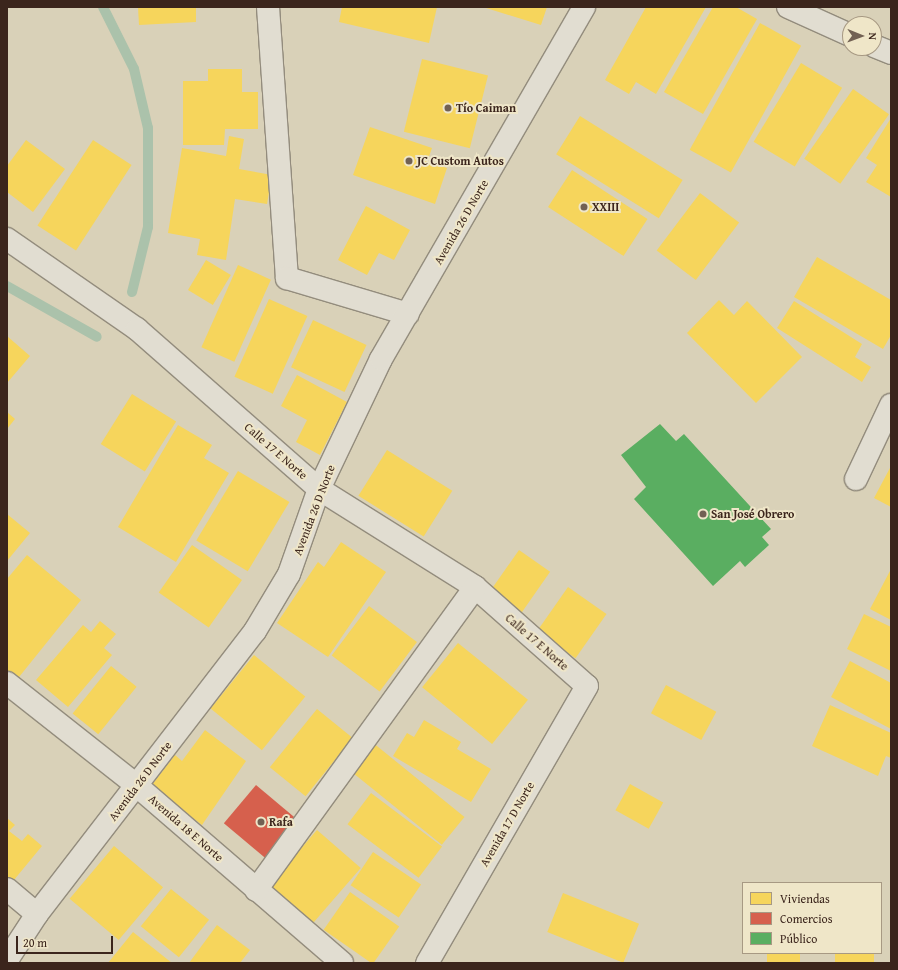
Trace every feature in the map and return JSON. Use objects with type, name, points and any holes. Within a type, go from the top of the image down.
[{"type":"street","points":[[268,7],[287,278],[408,314]]},
{"type":"street","name":"Avenida 26 D Norte","points":[[7,960],[37,914],[255,631],[290,574],[320,489],[381,359],[584,7]]},
{"type":"street","points":[[788,7],[842,31]]},
{"type":"street","name":"Calle 17 E Norte","points":[[7,239],[137,329],[320,489],[475,587],[587,686]]},
{"type":"street","points":[[856,479],[891,405]]},
{"type":"street","points":[[256,890],[475,587]]},
{"type":"street","name":"Avenida 18 E Norte","points":[[7,683],[136,785],[342,963]]},
{"type":"street","name":"Avenida 17 D Norte","points":[[427,963],[587,686]]},
{"type":"street","points":[[7,890],[37,914]]},
{"type":"building: Viviendas","points":[[138,7],[196,7],[196,22],[139,25]]},
{"type":"building: Viviendas","points":[[342,7],[437,7],[429,43],[339,22]]},
{"type":"building: Viviendas","points":[[483,7],[547,7],[541,25]]},
{"type":"building: Viviendas","points":[[646,7],[706,7],[656,94],[636,82],[629,94],[605,80]]},
{"type":"building: Viviendas","points":[[713,7],[736,7],[757,19],[703,114],[664,92]]},
{"type":"building: Viviendas","points":[[760,23],[801,46],[731,173],[690,150]]},
{"type":"building: Viviendas","points":[[422,59],[488,75],[470,148],[404,132]]},
{"type":"building: Viviendas","points":[[801,63],[842,88],[795,167],[754,142]]},
{"type":"building: Viviendas","points":[[208,69],[242,69],[242,92],[258,92],[258,129],[225,129],[224,145],[183,145],[183,81],[208,81]]},
{"type":"building: Viviendas","points":[[853,89],[889,114],[840,184],[804,159]]},
{"type":"building: Viviendas","points":[[580,116],[683,180],[659,218],[556,154]]},
{"type":"building: Viviendas","points":[[891,118],[891,197],[866,182],[877,165],[866,158]]},
{"type":"building: Viviendas","points":[[370,127],[432,148],[427,162],[447,168],[435,204],[353,175]]},
{"type":"building: Viviendas","points":[[229,136],[244,139],[239,169],[272,175],[267,204],[235,199],[226,260],[197,255],[200,239],[168,233],[182,148],[226,156]]},
{"type":"building: Viviendas","points":[[26,140],[65,169],[33,212],[7,192],[7,166]]},
{"type":"building: Viviendas","points":[[93,140],[132,165],[76,251],[37,226]]},
{"type":"building: Viviendas","points":[[572,170],[647,219],[624,256],[548,207]]},
{"type":"building: Viviendas","points":[[700,193],[739,222],[696,280],[657,251]]},
{"type":"building: Viviendas","points":[[366,206],[410,230],[394,260],[379,253],[367,275],[338,260]]},
{"type":"building: Viviendas","points":[[817,257],[891,300],[891,335],[883,349],[794,297]]},
{"type":"building: Viviendas","points":[[206,260],[231,275],[213,305],[188,290]]},
{"type":"building: Viviendas","points":[[238,265],[271,280],[234,362],[201,347]]},
{"type":"building: Viviendas","points":[[269,299],[307,316],[273,394],[234,377]]},
{"type":"building: Viviendas","points":[[719,300],[734,315],[747,301],[802,357],[756,403],[687,333]]},
{"type":"building: Viviendas","points":[[794,301],[862,344],[855,357],[871,367],[862,382],[777,328]]},
{"type":"building: Viviendas","points":[[313,320],[366,345],[344,392],[291,367]]},
{"type":"building: Viviendas","points":[[7,336],[30,356],[7,383]]},
{"type":"building: Viviendas","points":[[297,375],[347,402],[320,455],[296,442],[307,420],[281,406]]},
{"type":"building: Viviendas","points":[[132,394],[176,422],[145,472],[101,444]]},
{"type":"building: Viviendas","points":[[7,412],[15,419],[7,429]]},
{"type":"building: Viviendas","points":[[178,425],[212,445],[204,458],[229,473],[176,562],[118,527]]},
{"type":"building: Viviendas","points":[[387,450],[452,491],[424,537],[358,496]]},
{"type":"building: Viviendas","points":[[891,466],[891,507],[874,498]]},
{"type":"building: Viviendas","points":[[238,471],[289,502],[248,571],[196,540]]},
{"type":"building: Viviendas","points":[[7,514],[30,533],[7,561]]},
{"type":"building: Viviendas","points":[[341,542],[386,572],[328,657],[277,623],[318,562],[324,567]]},
{"type":"building: Viviendas","points":[[192,545],[242,580],[209,627],[159,593]]},
{"type":"building: Viviendas","points":[[519,550],[550,572],[520,614],[489,593]]},
{"type":"building: Viviendas","points":[[27,555],[81,600],[15,682],[7,675],[7,579]]},
{"type":"building: Viviendas","points":[[891,569],[891,620],[870,609]]},
{"type":"building: Viviendas","points":[[568,587],[607,614],[576,658],[537,631]]},
{"type":"building: Viviendas","points":[[369,606],[417,642],[380,692],[332,656]]},
{"type":"building: Viviendas","points":[[864,614],[891,627],[891,671],[847,649]]},
{"type":"building: Viviendas","points":[[100,621],[116,634],[104,648],[112,655],[68,707],[36,680],[83,625],[91,632]]},
{"type":"building: Viviendas","points":[[458,643],[528,700],[492,744],[422,687]]},
{"type":"building: Viviendas","points":[[254,655],[305,697],[262,750],[211,709]]},
{"type":"building: Viviendas","points":[[850,661],[891,683],[891,729],[831,697]]},
{"type":"building: Viviendas","points":[[111,666],[137,687],[98,734],[73,713]]},
{"type":"building: Viviendas","points":[[666,685],[716,712],[701,740],[651,713]]},
{"type":"building: Viviendas","points":[[830,705],[891,733],[891,758],[886,756],[878,776],[812,746]]},
{"type":"building: Viviendas","points":[[317,709],[353,738],[306,796],[270,767]]},
{"type":"building: Viviendas","points":[[424,720],[461,742],[457,749],[491,769],[471,802],[393,756],[407,733],[414,737]]},
{"type":"building: Viviendas","points":[[205,730],[246,761],[202,825],[151,786],[175,755],[182,761]]},
{"type":"building: Viviendas","points":[[372,742],[464,817],[442,845],[349,770]]},
{"type":"building: Viviendas","points":[[630,784],[663,802],[649,829],[615,810]]},
{"type":"building: Viviendas","points":[[371,793],[442,847],[419,878],[348,824]]},
{"type":"building: Viviendas","points":[[7,818],[15,825],[9,831],[22,841],[28,834],[42,846],[9,886],[7,884]]},
{"type":"building: Viviendas","points":[[317,830],[361,868],[312,925],[268,887]]},
{"type":"building: Viviendas","points":[[114,846],[163,887],[119,940],[70,899]]},
{"type":"building: Viviendas","points":[[373,852],[421,884],[399,918],[351,885]]},
{"type":"building: Viviendas","points":[[171,889],[209,920],[179,957],[141,926]]},
{"type":"building: Viviendas","points":[[350,892],[399,926],[374,963],[371,963],[324,930]]},
{"type":"building: Viviendas","points":[[563,893],[639,924],[623,963],[547,932]]},
{"type":"building: Viviendas","points":[[217,925],[250,950],[240,963],[189,963]]},
{"type":"building: Viviendas","points":[[133,932],[172,963],[108,963]]},
{"type":"building: Viviendas","points":[[767,954],[800,954],[800,963],[767,963]]},
{"type":"building: Viviendas","points":[[835,954],[874,954],[874,963],[835,963]]},
{"type":"building: Comercios","points":[[256,785],[299,821],[267,859],[224,823]]},
{"type":"building: Público","name":"San José Obrero","points":[[660,424],[676,441],[684,434],[771,529],[762,537],[769,545],[745,567],[740,561],[713,586],[634,499],[646,487],[621,455]]},
{"type":"waterway","points":[[103,7],[134,69],[148,128],[148,227],[132,292]]},
{"type":"waterway","points":[[7,286],[97,337]]},
{"type":"place","name":"Tío Caiman","points":[[448,108]]},
{"type":"place","name":"JC Custom Autos","points":[[409,161]]},
{"type":"place","name":"XXIII","points":[[584,207]]},
{"type":"place","name":"San José Obrero","points":[[703,514]]},
{"type":"place","name":"Rafa","points":[[261,822]]}]
